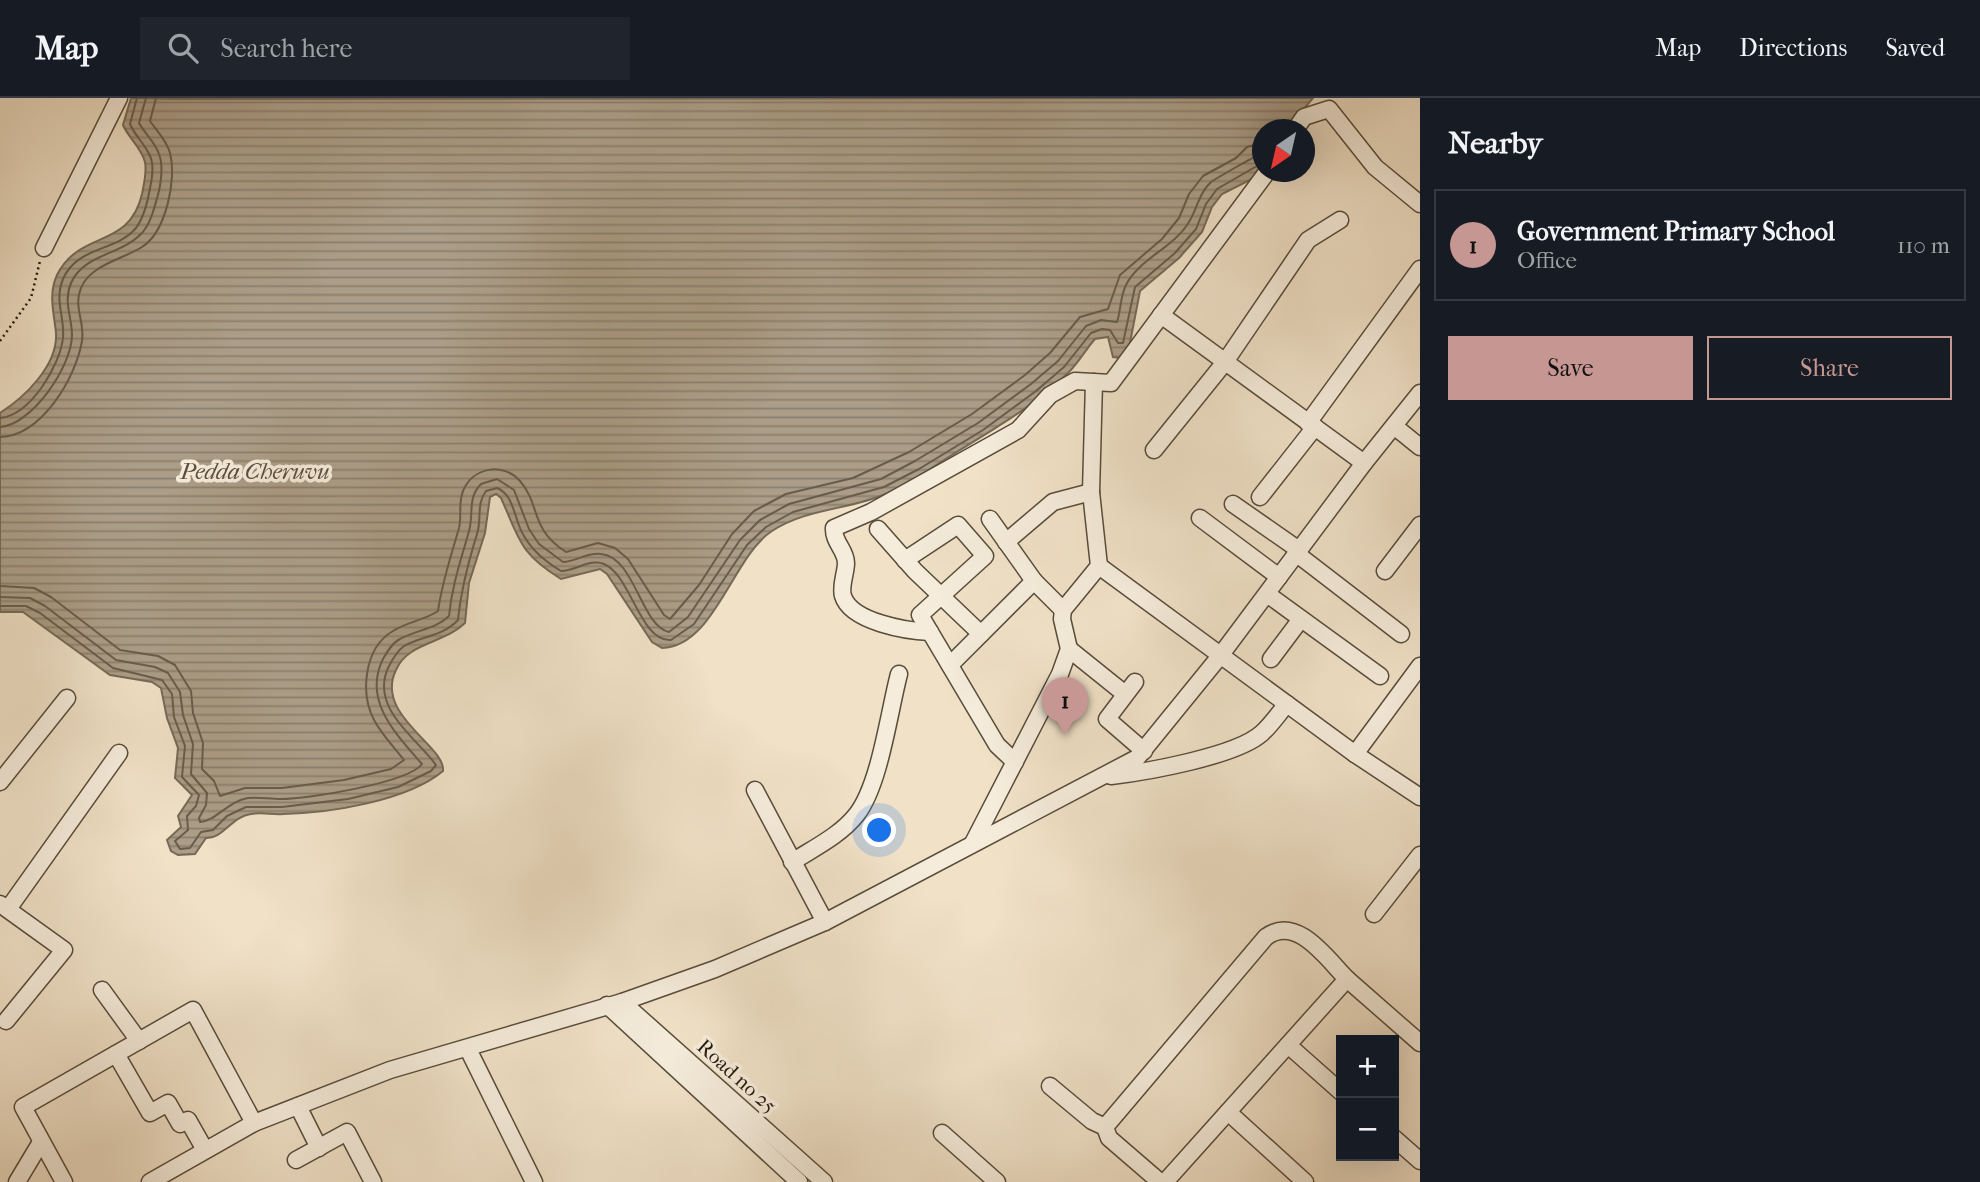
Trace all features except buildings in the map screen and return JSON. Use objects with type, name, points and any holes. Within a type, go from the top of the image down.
[{"type":"street","points":[[44,248],[119,98]]},
{"type":"street","points":[[1303,119],[1332,103],[1375,167],[1420,204]]},
{"type":"street","points":[[930,632],[901,631],[849,606],[842,595],[846,561],[833,536],[834,528],[871,512],[1018,430],[1050,395],[1075,381],[1111,383],[1260,182]]},
{"type":"street","points":[[1154,450],[1225,362],[1308,240],[1340,220]]},
{"type":"street","points":[[1260,497],[1420,268]]},
{"type":"street","points":[[1161,315],[1364,463]]},
{"type":"street","points":[[1094,382],[1090,492],[1100,566],[1354,754],[1418,793]]},
{"type":"street","points":[[150,1182],[173,1177],[205,1150],[254,1123],[390,1070],[468,1049],[715,970],[825,922],[1138,758],[1220,656],[1364,463],[1420,393]]},
{"type":"street","points":[[1394,426],[1420,447]]},
{"type":"street","points":[[1006,542],[1053,502],[1090,492]]},
{"type":"street","points":[[1233,504],[1402,634]]},
{"type":"street","points":[[1200,518],[1279,577]]},
{"type":"street","points":[[990,519],[1034,581],[1063,610]]},
{"type":"street","points":[[905,560],[958,525],[985,556],[920,615],[997,745],[1015,762]]},
{"type":"street","points":[[1385,570],[1419,528]]},
{"type":"street","points":[[878,529],[905,560],[981,634]]},
{"type":"street","points":[[973,843],[1060,674],[1069,649],[1062,618],[1063,610],[1100,566]]},
{"type":"street","points":[[950,665],[1034,581]]},
{"type":"street","points":[[1267,594],[1380,676]]},
{"type":"street","points":[[1271,659],[1301,619]]},
{"type":"street","points":[[1069,649],[1130,688],[1107,719],[1144,751]]},
{"type":"street","points":[[1354,754],[1420,666]]},
{"type":"street","points":[[792,862],[840,830],[856,815],[869,795],[899,674]]},
{"type":"street","points":[[0,782],[67,698]]},
{"type":"street","points":[[1102,777],[1141,772],[1236,748],[1261,734],[1287,704]]},
{"type":"street","points":[[6,1021],[64,950],[4,906],[119,753]]},
{"type":"street","points":[[755,790],[825,922]]},
{"type":"street","points":[[1374,914],[1420,855]]},
{"type":"street","points":[[1105,1127],[1274,931],[1287,929],[1301,934],[1347,979],[1420,1043]]},
{"type":"street","points":[[1165,1182],[1347,979]]},
{"type":"street","points":[[102,990],[139,1041]]},
{"type":"street","name":"Road no 25","points":[[614,1004],[774,1148],[824,1182]]},
{"type":"street","points":[[64,1182],[23,1107],[193,1010],[254,1123]]},
{"type":"street","points":[[1288,1045],[1336,1088]]},
{"type":"street","points":[[468,1049],[534,1182]]},
{"type":"street","points":[[116,1054],[150,1113],[169,1103],[180,1124],[188,1120],[205,1150]]},
{"type":"street","points":[[1051,1086],[1092,1121],[1105,1127],[1109,1138],[1160,1182]]},
{"type":"street","points":[[299,1106],[319,1148]]},
{"type":"street","points":[[1228,1112],[1305,1182]]},
{"type":"street","points":[[296,1160],[347,1132],[373,1182]]},
{"type":"street","points":[[942,1133],[997,1182]]},
{"type":"street","points":[[17,1182],[41,1142]]},
{"type":"street","points":[[1399,1142],[1420,1161]]},
{"type":"street","name":"Road no 25","points":[[774,1148],[799,1182]]},
{"type":"path","points":[[0,341],[31,298],[44,248]]},
{"type":"water","name":"Pedda Cheruvu","points":[[131,98],[1313,98],[1295,119],[1252,119],[1252,179],[1222,194],[1212,207],[1202,232],[1179,258],[1140,291],[1129,348],[1120,358],[1113,357],[1108,337],[1095,339],[1069,372],[1042,396],[913,480],[874,499],[814,513],[785,523],[772,531],[758,543],[696,633],[680,644],[662,648],[652,642],[607,574],[600,569],[561,579],[547,570],[522,545],[501,498],[496,494],[490,497],[485,533],[469,583],[465,623],[409,654],[396,670],[392,686],[394,701],[402,715],[434,751],[441,761],[443,771],[428,781],[389,798],[345,808],[279,814],[255,813],[244,816],[218,835],[206,838],[195,854],[178,855],[171,851],[167,840],[181,827],[178,816],[192,795],[175,778],[178,748],[167,718],[161,688],[152,682],[110,675],[23,612],[0,612],[0,413],[29,389],[52,357],[56,333],[52,297],[57,275],[78,251],[115,232],[136,212],[146,166],[141,152],[123,125]]},
{"type":"place","name":"Government Primary School","points":[[1065,735]]}]
